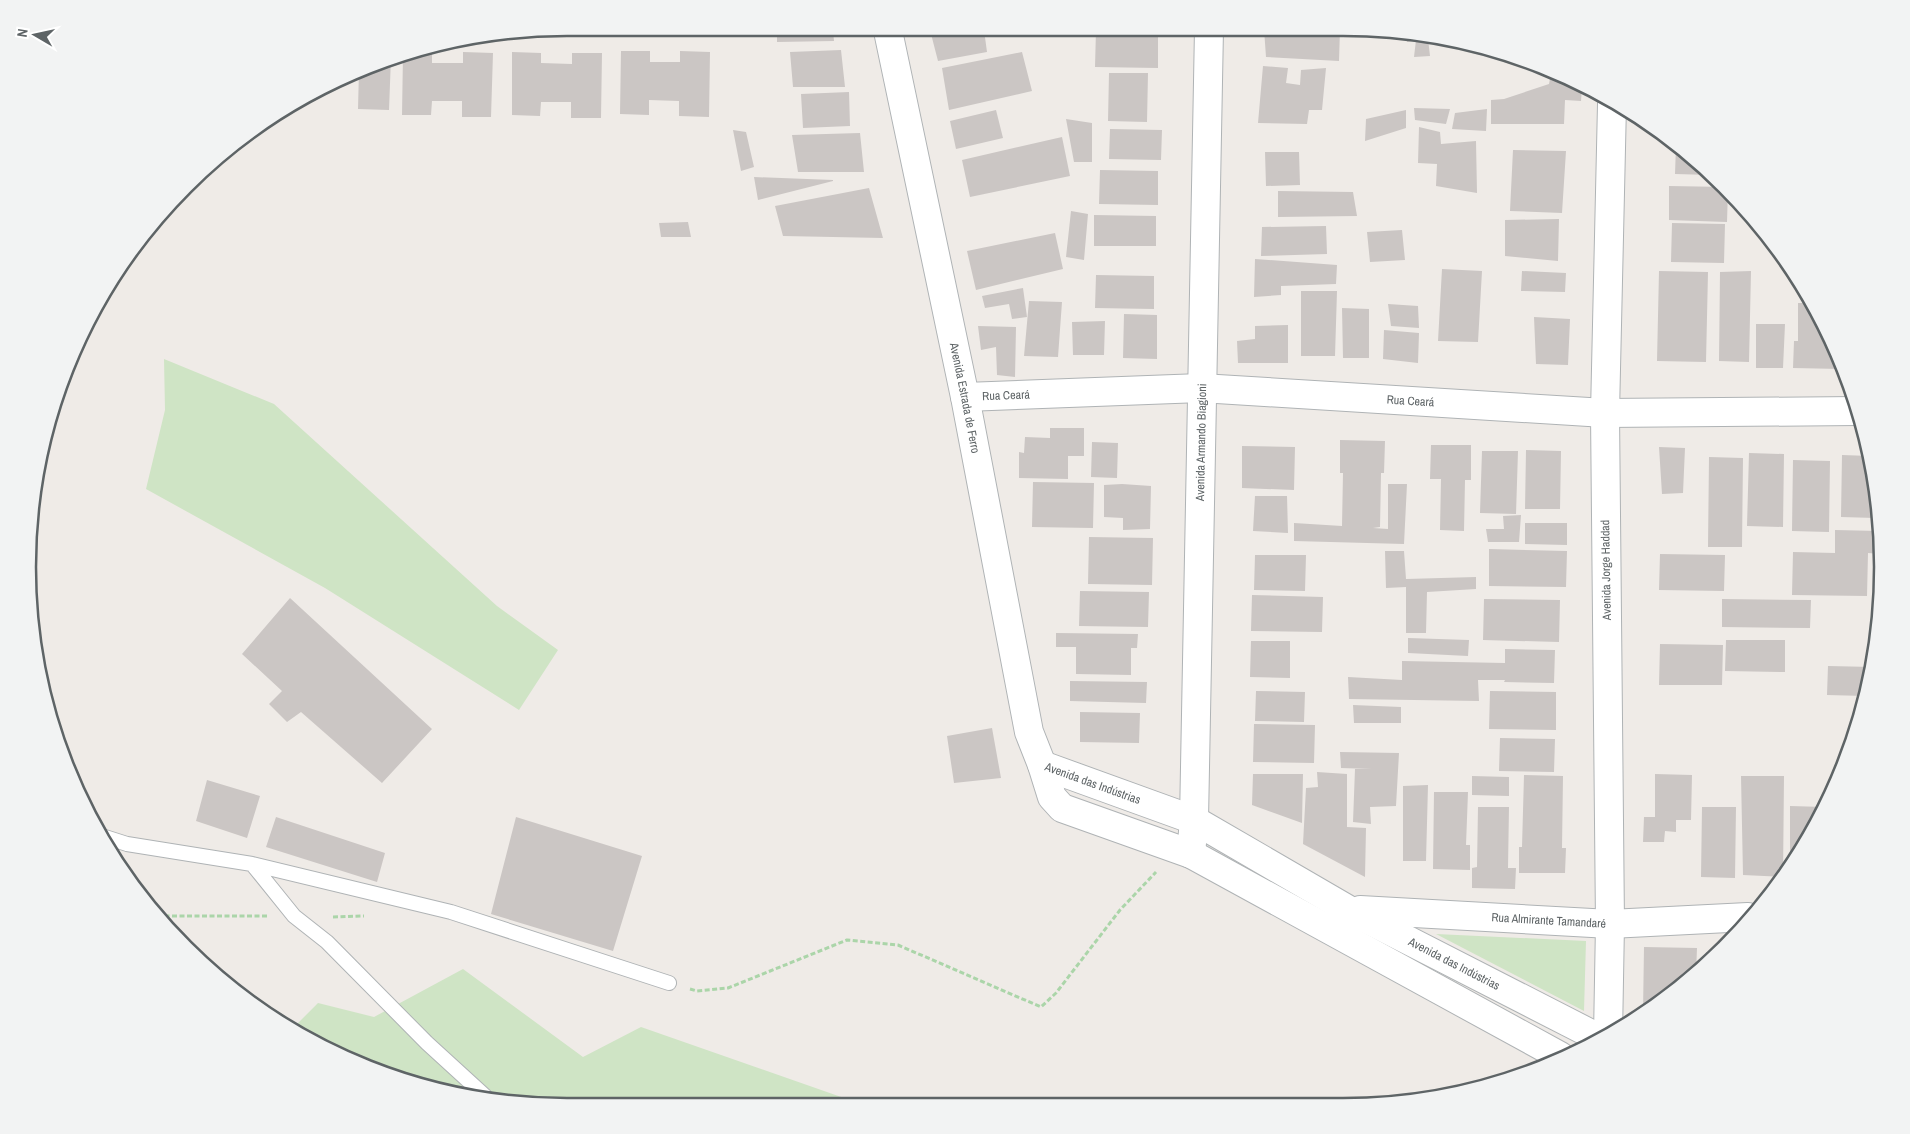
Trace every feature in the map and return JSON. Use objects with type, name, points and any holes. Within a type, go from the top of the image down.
[{"type":"street","name":"Avenida Estrada de Ferro","points":[[889,36],[964,398],[1029,732],[1042,765]]},
{"type":"street","name":"Avenida Armando Biagioni","points":[[1183,851],[1194,820],[1209,36]]},
{"type":"street","name":"Avenida Jorge Haddad","points":[[1608,1027],[1610,924],[1605,414],[1612,109]]},
{"type":"street","name":"Rua Ceará","points":[[964,398],[1201,388],[1605,414],[1850,411]]},
{"type":"street","name":"Avenida das Indústrias","points":[[1042,765],[1194,820],[1349,910],[1593,1035]]},
{"type":"street","name":"Avenida das Indústrias","points":[[1042,765],[1052,797],[1062,808],[1183,851],[1555,1053]]},
{"type":"street","name":"Rua Almirante Tamandaré","points":[[1349,910],[1610,924],[1742,917]]},
{"type":"lane","points":[[111,839],[127,844],[252,864],[451,912],[669,983]]},
{"type":"lane","points":[[252,864],[294,916],[327,942],[427,1043],[478,1090]]},
{"type":"path","points":[[669,983],[697,991],[728,988],[846,940],[898,945],[1041,1007],[1056,992],[1120,910],[1183,851]]},
{"type":"green space","points":[[164,359],[274,404],[497,606],[558,650],[519,710],[325,588],[146,489],[165,410]]},
{"type":"green space","points":[[1436,934],[1586,941],[1584,1011]]},
{"type":"green space","points":[[463,969],[583,1057],[641,1027],[844,1098],[567,1098],[532,1097],[498,1093],[463,1088],[396,1070],[332,1043],[297,1024],[318,1003],[374,1017]]},
{"type":"building","points":[[777,36],[834,36],[834,41],[777,42]]},
{"type":"building","points":[[932,36],[985,36],[987,52],[938,61]]},
{"type":"building","points":[[1096,36],[1158,36],[1158,68],[1095,67]]},
{"type":"building","points":[[1264,36],[1340,36],[1339,61],[1266,57]]},
{"type":"building","points":[[1416,42],[1429,43],[1430,56],[1414,57]]},
{"type":"building","points":[[841,50],[845,87],[793,87],[790,52]]},
{"type":"building","points":[[621,51],[650,51],[650,62],[680,62],[680,51],[710,52],[709,117],[679,116],[679,101],[649,100],[649,115],[620,114]]},
{"type":"building","points":[[463,52],[493,53],[491,117],[462,117],[462,101],[432,101],[431,115],[402,115],[403,62],[432,54],[432,63],[463,63]]},
{"type":"building","points":[[512,52],[541,53],[541,63],[572,64],[572,53],[602,53],[601,118],[571,118],[571,102],[541,102],[540,116],[512,115]]},
{"type":"building","points":[[1022,52],[1032,91],[949,110],[942,68]]},
{"type":"building","points":[[391,66],[389,110],[358,109],[359,79]]},
{"type":"building","points":[[1263,66],[1288,68],[1286,83],[1300,85],[1301,70],[1326,68],[1322,110],[1309,110],[1307,124],[1258,123]]},
{"type":"building","points":[[1109,73],[1148,73],[1147,122],[1108,121]]},
{"type":"building","points":[[1550,79],[1582,93],[1581,101],[1565,100],[1564,124],[1491,124],[1491,100],[1504,99],[1549,84]]},
{"type":"building","points":[[849,92],[850,126],[803,128],[801,94]]},
{"type":"building","points":[[1414,108],[1450,109],[1446,124],[1415,120]]},
{"type":"building","points":[[1487,109],[1486,131],[1452,129],[1455,113]]},
{"type":"building","points":[[996,110],[1003,138],[956,149],[950,121]]},
{"type":"building","points":[[1406,110],[1406,128],[1365,141],[1366,119]]},
{"type":"building","points":[[1066,119],[1092,123],[1092,162],[1074,162]]},
{"type":"building","points":[[1419,127],[1440,132],[1441,144],[1476,141],[1477,193],[1436,186],[1437,164],[1418,163]]},
{"type":"building","points":[[1110,129],[1162,130],[1161,160],[1109,159]]},
{"type":"building","points":[[733,130],[746,132],[754,167],[741,171]]},
{"type":"building","points":[[860,133],[864,172],[798,172],[792,135]]},
{"type":"building","points":[[1062,137],[1070,176],[970,197],[962,160]]},
{"type":"building","points":[[1513,150],[1566,151],[1562,213],[1510,211]]},
{"type":"building","points":[[1265,152],[1299,152],[1300,185],[1266,186]]},
{"type":"building","points":[[1676,154],[1700,175],[1675,174]]},
{"type":"building","points":[[1100,170],[1158,171],[1158,205],[1099,204]]},
{"type":"building","points":[[754,177],[833,180],[833,181],[758,200]]},
{"type":"building","points":[[1669,186],[1713,187],[1728,202],[1727,222],[1669,220]]},
{"type":"building","points":[[869,188],[883,238],[783,236],[775,206]]},
{"type":"building","points":[[1278,191],[1353,192],[1357,216],[1278,217]]},
{"type":"building","points":[[1071,211],[1088,214],[1084,260],[1066,257]]},
{"type":"building","points":[[1094,215],[1156,216],[1156,246],[1094,246]]},
{"type":"building","points":[[1559,219],[1558,261],[1505,256],[1505,220]]},
{"type":"building","points":[[688,222],[691,237],[661,237],[659,223]]},
{"type":"building","points":[[1672,223],[1725,224],[1724,263],[1671,262]]},
{"type":"building","points":[[1326,226],[1327,254],[1261,256],[1262,227]]},
{"type":"building","points":[[1402,230],[1405,260],[1370,262],[1367,232]]},
{"type":"building","points":[[1055,233],[1063,269],[976,290],[967,251]]},
{"type":"building","points":[[1255,259],[1337,265],[1336,284],[1281,286],[1281,295],[1254,297]]},
{"type":"building","points":[[1442,269],[1482,271],[1478,342],[1438,341]]},
{"type":"building","points":[[1522,271],[1566,273],[1565,292],[1521,291]]},
{"type":"building","points":[[1659,271],[1708,272],[1706,362],[1657,361]]},
{"type":"building","points":[[1751,271],[1749,362],[1719,361],[1720,272]]},
{"type":"building","points":[[1096,275],[1154,276],[1154,309],[1095,308]]},
{"type":"building","points":[[1023,288],[1027,317],[1012,319],[1009,304],[985,308],[982,296]]},
{"type":"building","points":[[1301,291],[1337,291],[1335,356],[1301,356]]},
{"type":"building","points":[[1029,301],[1062,302],[1058,357],[1024,356]]},
{"type":"building","points":[[1798,303],[1804,303],[1835,369],[1793,368],[1794,341],[1798,341]]},
{"type":"building","points":[[1388,304],[1418,306],[1419,328],[1391,326]]},
{"type":"building","points":[[1342,308],[1369,309],[1369,358],[1343,358]]},
{"type":"building","points":[[1124,314],[1157,315],[1157,359],[1123,358]]},
{"type":"building","points":[[1534,317],[1570,319],[1568,365],[1536,364]]},
{"type":"building","points":[[1105,321],[1104,355],[1073,355],[1072,322]]},
{"type":"building","points":[[1756,324],[1785,324],[1783,368],[1756,368]]},
{"type":"building","points":[[1288,325],[1288,363],[1238,363],[1237,341],[1255,339],[1255,326]]},
{"type":"building","points":[[978,326],[1016,327],[1015,377],[997,375],[996,347],[981,350]]},
{"type":"building","points":[[1384,330],[1419,333],[1418,363],[1383,359]]},
{"type":"building","points":[[1050,428],[1084,428],[1084,456],[1068,456],[1068,479],[1019,478],[1019,452],[1024,453],[1025,437],[1050,438]]},
{"type":"building","points":[[1340,440],[1385,441],[1384,473],[1381,473],[1380,527],[1373,528],[1388,529],[1388,484],[1407,484],[1404,544],[1294,541],[1294,523],[1342,526],[1343,473],[1340,473]]},
{"type":"building","points":[[1092,442],[1118,443],[1117,478],[1091,477]]},
{"type":"building","points":[[1431,445],[1471,445],[1471,480],[1465,480],[1464,531],[1440,530],[1441,479],[1430,479]]},
{"type":"building","points":[[1242,446],[1295,447],[1294,490],[1242,488]]},
{"type":"building","points":[[1659,447],[1685,448],[1683,493],[1662,494]]},
{"type":"building","points":[[1526,450],[1561,451],[1560,509],[1525,509]]},
{"type":"building","points":[[1482,451],[1518,451],[1516,514],[1480,513]]},
{"type":"building","points":[[1749,453],[1784,454],[1783,527],[1747,526]]},
{"type":"building","points":[[1842,455],[1862,456],[1871,518],[1841,517]]},
{"type":"building","points":[[1709,457],[1743,458],[1742,547],[1708,547]]},
{"type":"building","points":[[1793,460],[1830,461],[1829,532],[1792,531]]},
{"type":"building","points":[[1033,482],[1094,483],[1093,528],[1032,527]]},
{"type":"building","points":[[1104,485],[1151,486],[1150,529],[1123,530],[1123,518],[1104,517]]},
{"type":"building","points":[[1255,496],[1287,496],[1288,533],[1253,531]]},
{"type":"building","points":[[1521,515],[1519,542],[1488,542],[1486,529],[1504,529],[1503,516]]},
{"type":"building","points":[[1525,523],[1567,523],[1567,545],[1525,544]]},
{"type":"building","points":[[1835,530],[1873,531],[1874,553],[1868,553],[1867,596],[1792,595],[1793,552],[1835,553]]},
{"type":"building","points":[[1089,537],[1153,538],[1152,585],[1088,584]]},
{"type":"building","points":[[1489,549],[1567,551],[1566,587],[1489,586]]},
{"type":"building","points":[[1385,551],[1404,551],[1406,579],[1476,577],[1476,589],[1427,592],[1426,633],[1406,633],[1406,587],[1386,588]]},
{"type":"building","points":[[1660,554],[1725,555],[1724,591],[1659,590]]},
{"type":"building","points":[[1255,555],[1306,555],[1305,591],[1254,590]]},
{"type":"building","points":[[1080,591],[1149,592],[1148,627],[1079,626]]},
{"type":"building","points":[[1252,595],[1323,597],[1322,632],[1251,631]]},
{"type":"building","points":[[290,598],[432,729],[382,783],[301,712],[287,722],[269,704],[282,691],[242,654]]},
{"type":"building","points":[[1484,599],[1560,600],[1559,642],[1483,640]]},
{"type":"building","points":[[1722,599],[1811,600],[1810,628],[1722,627]]},
{"type":"building","points":[[1056,633],[1138,634],[1137,648],[1131,648],[1131,675],[1076,674],[1076,647],[1056,647]]},
{"type":"building","points":[[1408,638],[1469,640],[1468,656],[1408,653]]},
{"type":"building","points":[[1726,640],[1785,640],[1785,672],[1725,671]]},
{"type":"building","points":[[1251,641],[1290,641],[1290,678],[1250,677]]},
{"type":"building","points":[[1660,644],[1723,645],[1722,685],[1659,685]]},
{"type":"building","points":[[1505,649],[1555,650],[1554,683],[1478,680],[1479,701],[1349,699],[1348,677],[1402,680],[1402,661],[1505,663]]},
{"type":"building","points":[[1828,666],[1865,667],[1858,696],[1827,695]]},
{"type":"building","points":[[1070,681],[1147,682],[1146,703],[1070,701]]},
{"type":"building","points":[[1256,691],[1305,692],[1304,722],[1255,721]]},
{"type":"building","points":[[1490,691],[1556,692],[1556,730],[1489,729]]},
{"type":"building","points":[[1353,705],[1401,707],[1401,723],[1354,723]]},
{"type":"building","points":[[1080,712],[1140,713],[1139,743],[1080,742]]},
{"type":"building","points":[[1254,724],[1315,725],[1314,763],[1253,762]]},
{"type":"building","points":[[992,728],[1001,778],[954,783],[947,736]]},
{"type":"building","points":[[1500,738],[1555,739],[1554,772],[1499,771]]},
{"type":"building","points":[[1340,752],[1399,753],[1396,806],[1370,807],[1371,824],[1353,822],[1355,769],[1372,769],[1341,768]]},
{"type":"building","points":[[1317,772],[1347,774],[1347,827],[1366,828],[1365,877],[1303,844],[1306,788],[1318,787]]},
{"type":"building","points":[[1253,774],[1303,774],[1302,823],[1252,805]]},
{"type":"building","points":[[1655,774],[1692,775],[1691,820],[1676,820],[1676,832],[1665,831],[1664,842],[1643,842],[1644,817],[1655,817]]},
{"type":"building","points":[[1524,775],[1563,776],[1562,848],[1566,848],[1565,873],[1519,873],[1519,847],[1522,847]]},
{"type":"building","points":[[1472,776],[1509,777],[1509,796],[1472,795]]},
{"type":"building","points":[[1741,776],[1784,776],[1783,863],[1774,877],[1743,875]]},
{"type":"building","points":[[207,780],[260,796],[247,838],[196,821]]},
{"type":"building","points":[[1428,785],[1426,861],[1403,861],[1403,786]]},
{"type":"building","points":[[1434,792],[1468,792],[1466,845],[1470,845],[1470,870],[1433,869]]},
{"type":"building","points":[[1790,806],[1816,807],[1803,832],[1790,853]]},
{"type":"building","points":[[1478,807],[1509,807],[1508,868],[1516,868],[1515,889],[1472,888],[1472,868],[1477,867]]},
{"type":"building","points":[[1702,807],[1736,807],[1735,878],[1701,877]]},
{"type":"building","points":[[276,817],[385,853],[377,882],[266,847]]},
{"type":"building","points":[[516,817],[642,856],[613,951],[491,914]]},
{"type":"building","points":[[1644,947],[1697,948],[1696,963],[1643,1004]]}]
